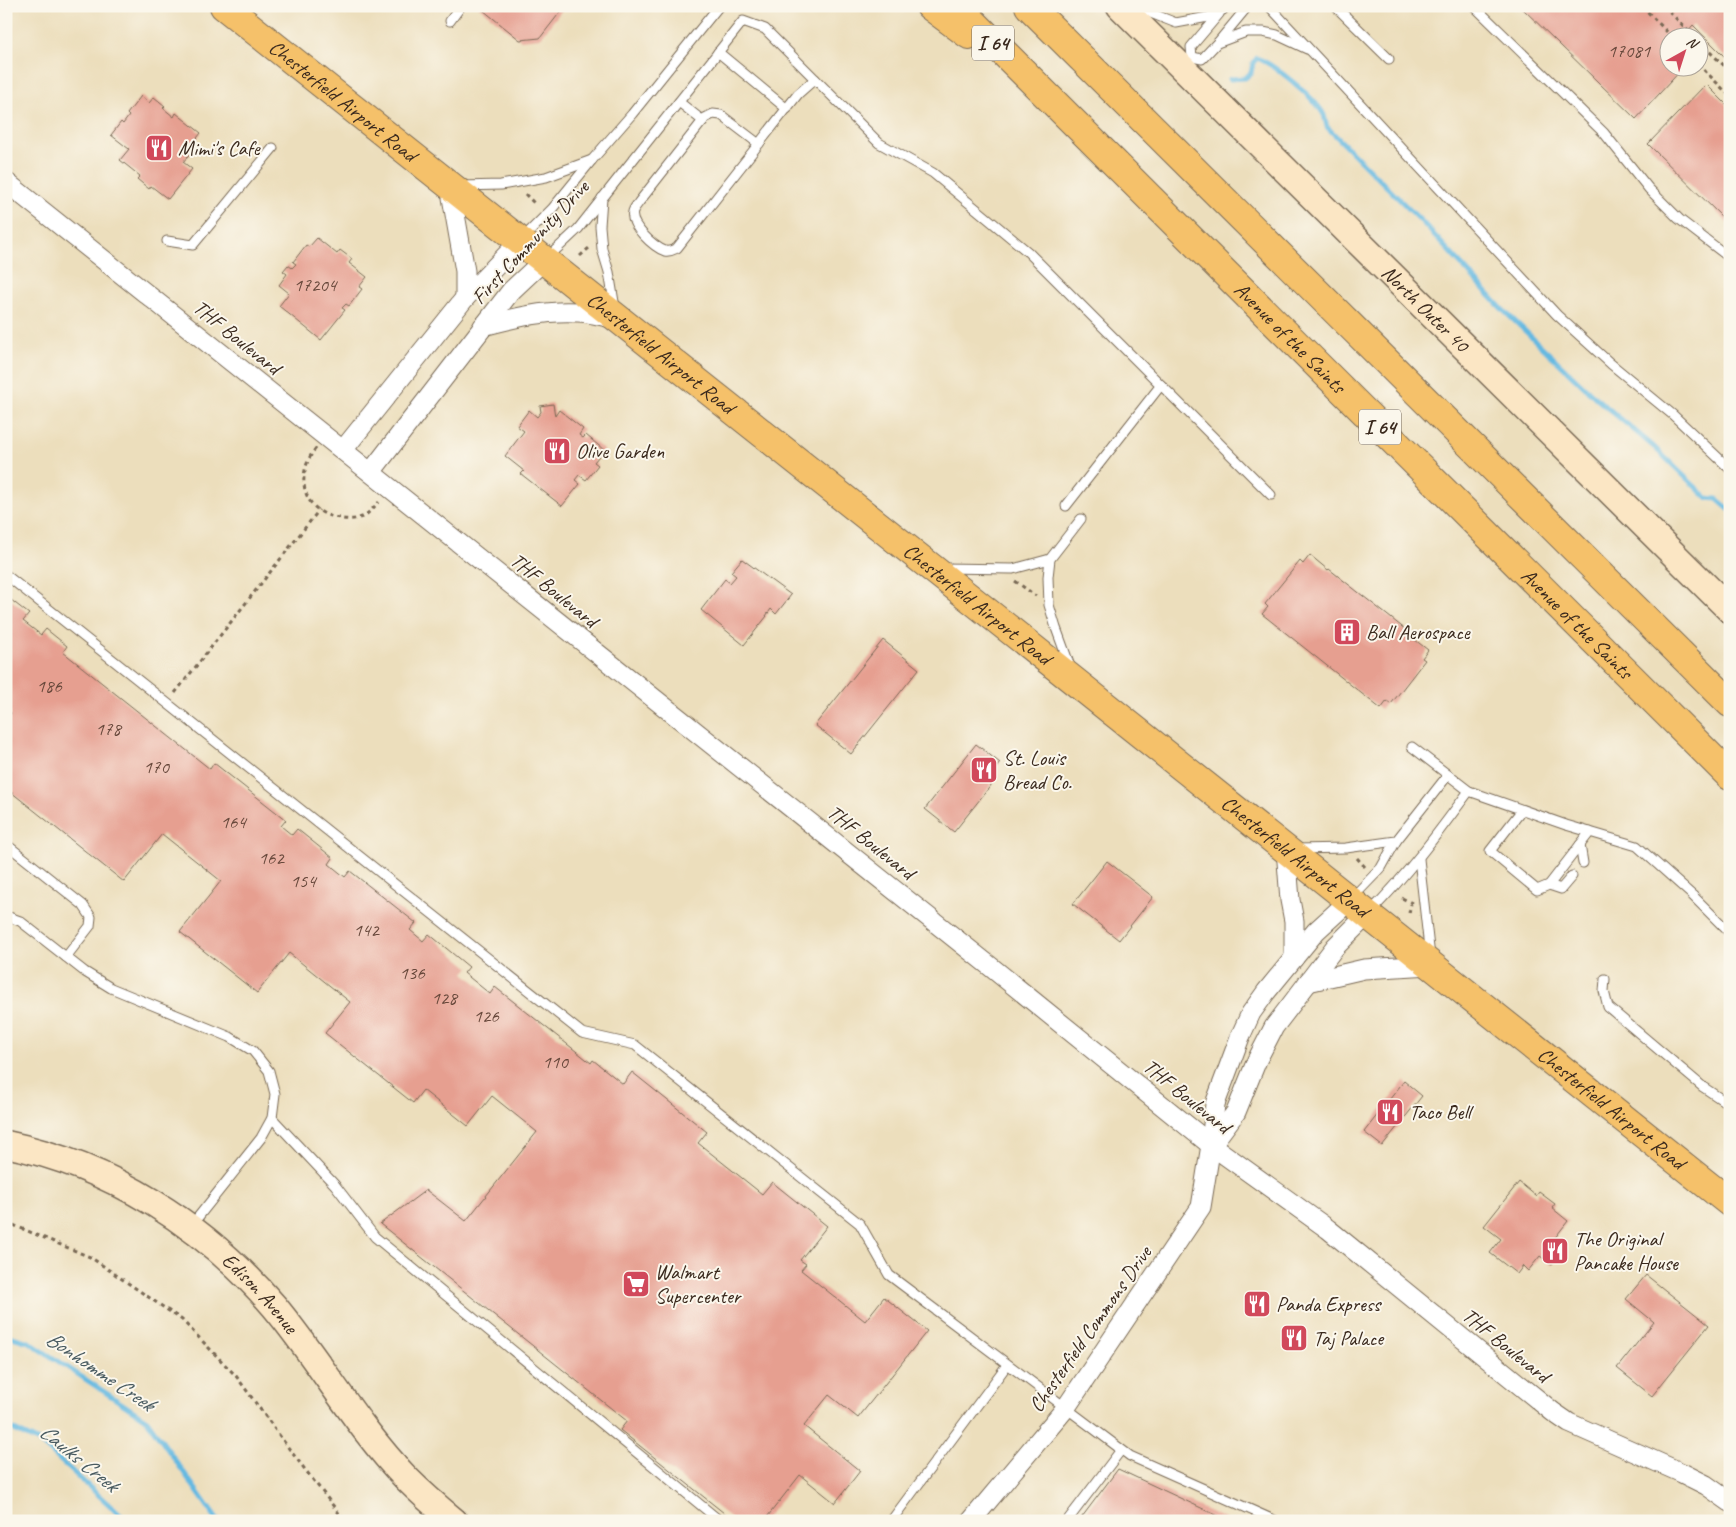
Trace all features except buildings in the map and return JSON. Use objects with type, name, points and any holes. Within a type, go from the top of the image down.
[{"type":"main road","name":"Chesterfield Airport Road","points":[[224,6],[450,186],[521,240],[1078,686],[1286,849],[1730,1203]]},
{"type":"main road","points":[[930,6],[1030,80]]},
{"type":"main road","name":"Avenue of the Saints","points":[[957,6],[1730,776]]},
{"type":"main road","name":"I 64","points":[[1029,6],[1730,703]]},
{"type":"street","name":"North Outer 40","points":[[1120,6],[1187,62],[1730,610]]},
{"type":"street","name":"THF Boulevard","points":[[6,182],[991,967],[1211,1145],[1328,1229],[1553,1412],[1569,1423],[1706,1485],[1730,1502]]},
{"type":"street","points":[[450,186],[465,271],[465,298]]},
{"type":"street","name":"First Community Drive","points":[[343,450],[465,298],[521,240]]},
{"type":"street","name":"First Community Drive","points":[[371,472],[511,290],[544,260]]},
{"type":"street","points":[[483,326],[520,316],[555,312],[578,312],[617,318]]},
{"type":"street","points":[[1286,849],[1290,900],[1294,921],[1294,958]]},
{"type":"street","name":"Chesterfield Commons Drive","points":[[1211,1145],[1236,1112],[1257,1060],[1274,1027],[1335,947],[1359,907]]},
{"type":"street","name":"Chesterfield Commons Drive","points":[[971,1521],[1065,1409],[1201,1208],[1211,1145],[1215,1104],[1240,1037],[1256,1006],[1316,931],[1359,907]]},
{"type":"street","points":[[1308,982],[1364,969],[1431,965]]},
{"type":"street","name":"Edison Avenue","points":[[6,1144],[53,1156],[88,1169],[135,1191],[191,1227],[221,1252],[256,1286],[300,1340],[381,1449],[405,1477],[454,1521]]},
{"type":"lane","points":[[450,21],[461,6]]},
{"type":"lane","name":"First Community Drive","points":[[521,240],[552,209],[719,6]]},
{"type":"lane","points":[[1133,6],[1176,23],[1208,17],[1224,8]]},
{"type":"lane","points":[[1224,8],[1192,47],[1187,62],[1202,59],[1248,6]]},
{"type":"lane","points":[[1270,6],[1557,314],[1611,364],[1673,415],[1730,469]]},
{"type":"lane","points":[[1335,6],[1389,58]]},
{"type":"lane","points":[[1474,6],[1604,133],[1649,189],[1679,220],[1730,258]]},
{"type":"lane","name":"First Community Drive","points":[[544,260],[578,229],[743,21],[765,29],[814,79]]},
{"type":"lane","points":[[1217,43],[1246,32],[1263,32],[1277,35],[1312,52]]},
{"type":"lane","points":[[718,52],[787,109]]},
{"type":"lane","points":[[759,144],[722,115],[713,114],[704,118],[632,212],[633,222],[637,230],[664,251],[670,252],[677,248],[787,109],[798,94],[814,79],[879,143],[933,172],[1028,252],[1271,495]]},
{"type":"lane","points":[[679,102],[703,121]]},
{"type":"lane","points":[[167,241],[193,245],[273,148]]},
{"type":"lane","points":[[450,186],[502,185],[546,176],[592,160]]},
{"type":"lane","points":[[602,198],[600,226],[602,249],[609,272],[617,318]]},
{"type":"lane","points":[[1066,506],[1160,385]]},
{"type":"lane","points":[[1078,686],[1049,605],[1048,577],[1050,559],[1082,519]]},
{"type":"lane","points":[[931,567],[1013,569],[1050,559]]},
{"type":"lane","points":[[6,575],[582,1033],[635,1045],[860,1224],[889,1275],[1065,1409],[1130,1456],[1276,1521]]},
{"type":"lane","points":[[1412,747],[1470,791],[1522,810],[1637,846],[1692,895],[1730,933]]},
{"type":"lane","points":[[1359,907],[1396,841],[1448,775]]},
{"type":"lane","points":[[1359,907],[1397,885],[1470,791]]},
{"type":"lane","points":[[1522,810],[1490,851],[1537,890],[1549,885],[1590,832]]},
{"type":"lane","points":[[1286,849],[1346,848],[1396,841]]},
{"type":"lane","points":[[6,844],[82,905],[91,917],[90,926],[66,957]]},
{"type":"lane","points":[[1580,845],[1583,863]]},
{"type":"lane","points":[[1419,859],[1431,965]]},
{"type":"lane","points":[[1549,885],[1561,889],[1572,876]]},
{"type":"lane","points":[[6,916],[20,921],[85,972],[111,988],[230,1037],[253,1051],[269,1071],[275,1094],[272,1118],[261,1138],[191,1227]]},
{"type":"lane","points":[[1605,979],[1604,991],[1608,1007],[1703,1086],[1730,1105]]},
{"type":"lane","points":[[272,1118],[335,1185],[374,1237],[720,1521]]},
{"type":"lane","points":[[890,1521],[1007,1365]]},
{"type":"lane","points":[[1067,1521],[1121,1450]]},
{"type":"path","points":[[1642,6],[1663,28]]},
{"type":"path","points":[[1664,6],[1685,28]]},
{"type":"path","points":[[1708,50],[1730,71]]},
{"type":"path","points":[[1708,74],[1730,96]]},
{"type":"path","points":[[525,194],[535,204]]},
{"type":"path","points":[[580,256],[589,248]]},
{"type":"path","points":[[325,436],[309,457],[303,473],[305,492],[311,504],[331,517],[348,520],[362,517],[391,488]]},
{"type":"path","points":[[164,701],[176,693],[320,510]]},
{"type":"path","points":[[1010,577],[1038,598]]},
{"type":"path","points":[[1356,857],[1365,866]]},
{"type":"path","points":[[1402,898],[1411,904],[1416,903]]},
{"type":"path","points":[[1409,913],[1411,904]]},
{"type":"path","points":[[6,1222],[90,1257],[182,1320],[236,1376],[345,1521]]},
{"type":"waterway","points":[[1230,79],[1245,78],[1251,73],[1253,63],[1257,58],[1274,67],[1294,83],[1320,108],[1327,127],[1423,223],[1503,310],[1597,399],[1654,447],[1707,498],[1717,499],[1730,510]]},
{"type":"waterway","points":[[1730,554],[1728,562],[1730,566]]},
{"type":"waterway","name":"Bonhomme Creek","points":[[6,1335],[29,1342],[147,1420],[218,1521]]},
{"type":"waterway","name":"Caulks Creek","points":[[6,1426],[41,1443],[127,1521]]},
{"type":"place","name":"Mimi's Cafe","points":[[159,148]]},
{"type":"place","name":"Olive Garden","points":[[557,451]]},
{"type":"place","name":"Ball Aerospace","points":[[1347,632]]},
{"type":"place","name":"St. Louis Bread Co.","points":[[984,770]]},
{"type":"place","name":"Taco Bell","points":[[1390,1112]]},
{"type":"place","name":"The Original Pancake House","points":[[1555,1251]]},
{"type":"place","name":"Walmart Supercenter","points":[[636,1284]]},
{"type":"place","name":"Panda Express","points":[[1257,1304]]},
{"type":"place","name":"Taj Palace","points":[[1294,1338]]}]
